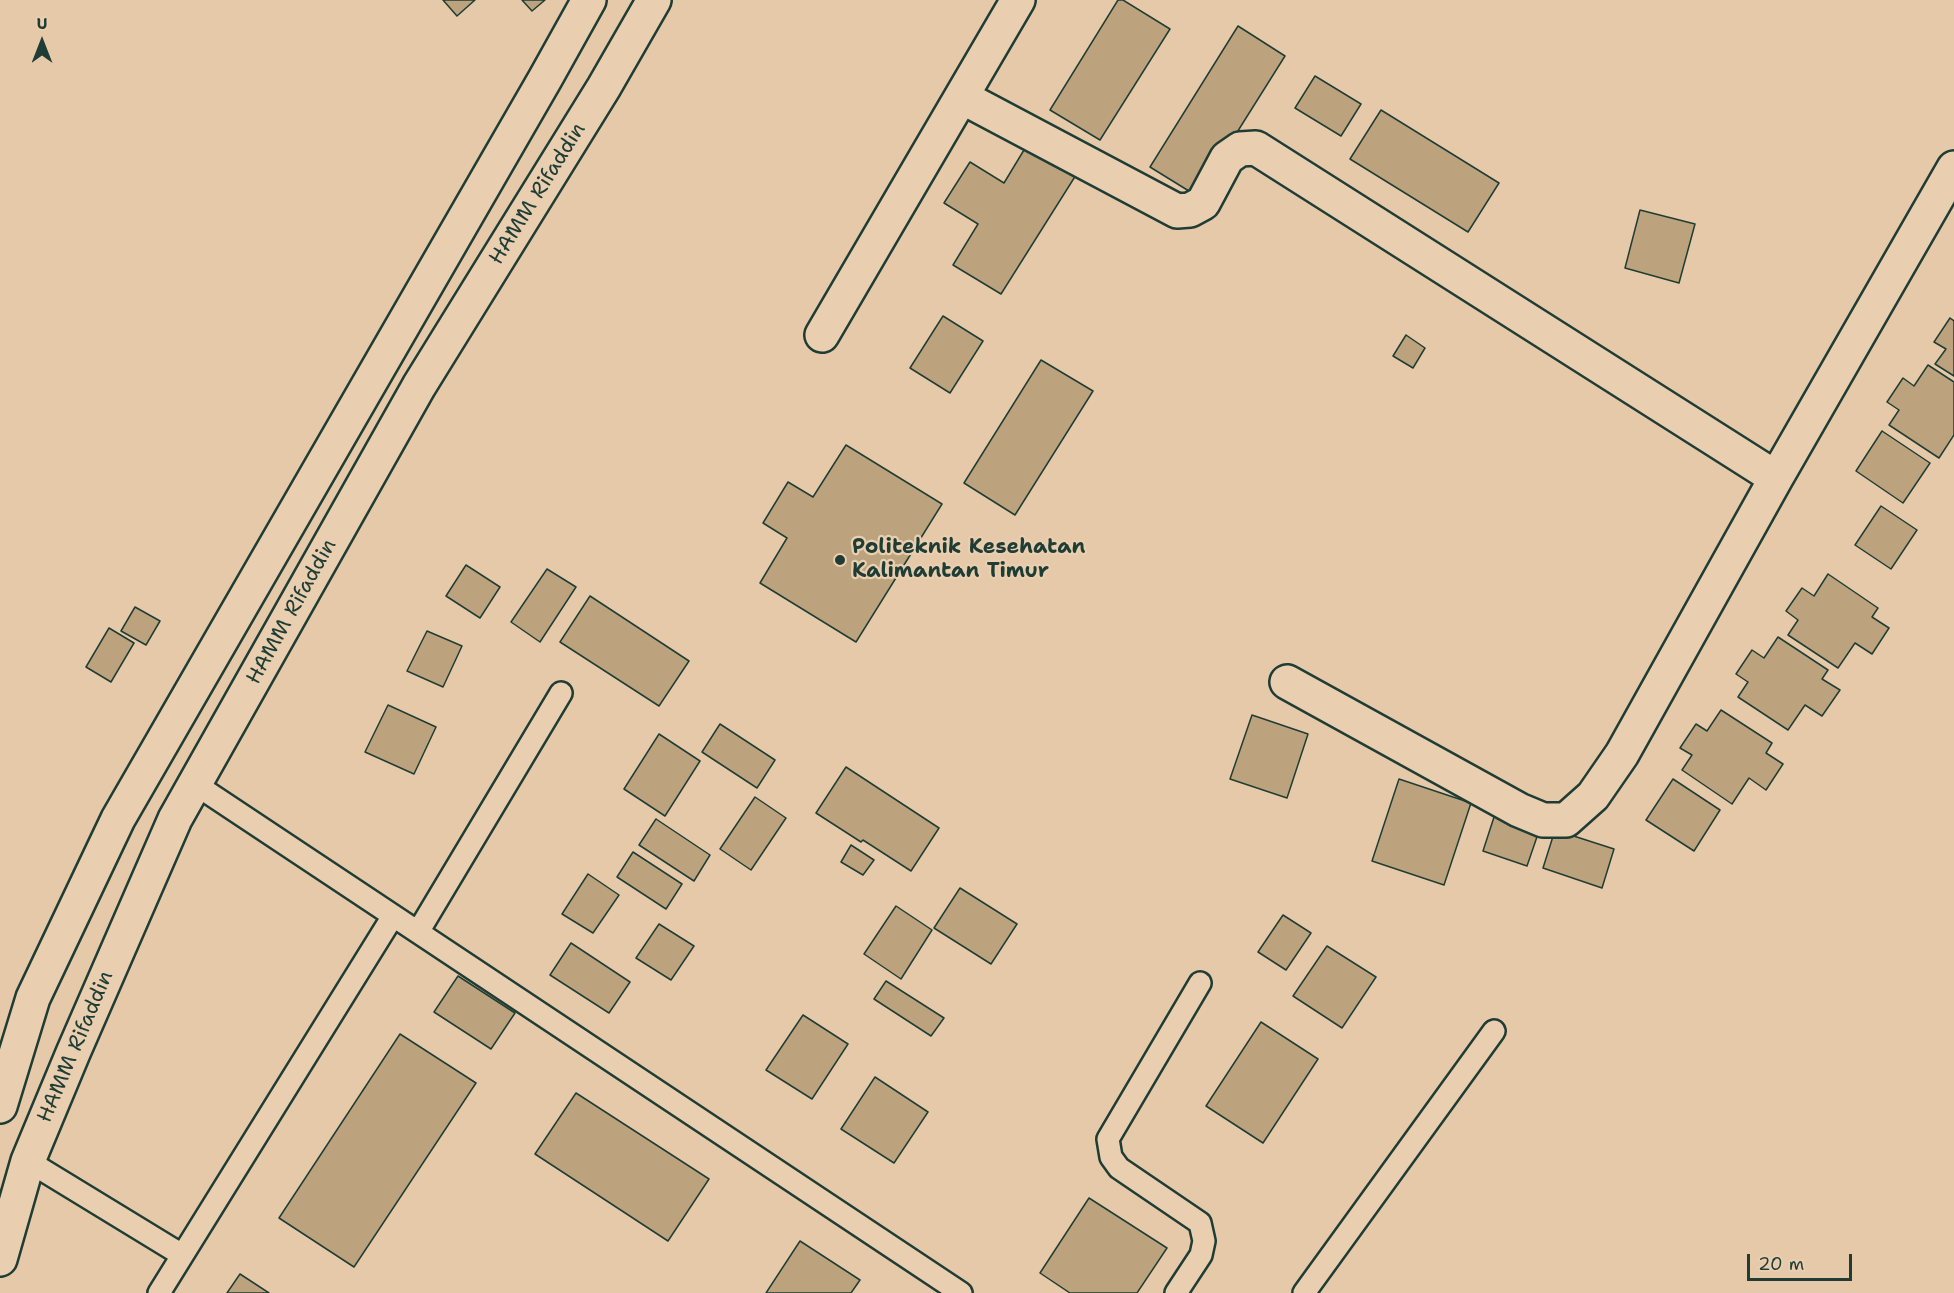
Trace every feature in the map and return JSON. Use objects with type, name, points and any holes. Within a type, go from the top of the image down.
[{"type":"main road","points":[[0,1106],[33,998],[118,819],[589,0]]},
{"type":"main road","name":"HAMM Rifaddin","points":[[0,1259],[28,1161],[171,829],[419,386],[604,87],[654,0]]},
{"type":"main road","points":[[822,335],[1018,0]]},
{"type":"main road","points":[[962,97],[1177,212],[1190,210],[1203,203],[1227,158],[1240,149],[1256,148],[1776,478]]},
{"type":"main road","points":[[1287,682],[1519,810],[1543,820],[1566,820],[1593,796],[1622,754],[1776,478],[1954,168]]},
{"type":"lane","points":[[418,932],[561,693]]},
{"type":"lane","points":[[195,784],[961,1293]]},
{"type":"lane","points":[[159,1293],[393,916]]},
{"type":"lane","points":[[1176,1293],[1201,1255],[1204,1241],[1200,1223],[1119,1168],[1111,1157],[1108,1139],[1200,983]]},
{"type":"lane","points":[[1304,1293],[1494,1031]]},
{"type":"lane","points":[[28,1161],[182,1255]]},
{"type":"building","points":[[443,0],[475,0],[457,16]]},
{"type":"building","points":[[522,0],[545,0],[532,11]]},
{"type":"building","points":[[1118,0],[1123,0],[1170,29],[1100,140],[1050,110]]},
{"type":"building","points":[[1238,26],[1285,56],[1197,196],[1150,167]]},
{"type":"building","points":[[1315,76],[1361,104],[1341,136],[1295,108]]},
{"type":"building","points":[[1381,110],[1499,183],[1468,232],[1350,159]]},
{"type":"building","points":[[1027,145],[1076,175],[1001,294],[953,265],[978,224],[944,203],[970,162],[1004,183]]},
{"type":"building","points":[[1640,210],[1695,224],[1679,283],[1625,268]]},
{"type":"building","points":[[943,316],[983,341],[950,393],[910,368]]},
{"type":"building","points":[[1950,318],[1954,321],[1954,376],[1935,364],[1946,349],[1934,342]]},
{"type":"building","points":[[1406,335],[1425,348],[1413,368],[1393,356]]},
{"type":"building","points":[[1041,360],[1093,391],[1015,515],[964,483]]},
{"type":"building","points":[[1928,365],[1954,382],[1954,435],[1939,458],[1889,425],[1899,410],[1887,402],[1903,378],[1914,386]]},
{"type":"building","points":[[1882,431],[1930,463],[1903,503],[1856,471]]},
{"type":"building","name":"Politeknik Kesehatan Kalimantan Timur","points":[[846,445],[942,504],[856,642],[760,583],[787,538],[763,523],[788,482],[813,497]]},
{"type":"building","points":[[1881,506],[1917,530],[1891,569],[1855,545]]},
{"type":"building","points":[[466,565],[500,587],[480,618],[446,596]]},
{"type":"building","points":[[547,569],[576,587],[540,642],[511,622]]},
{"type":"building","points":[[1828,574],[1878,608],[1872,617],[1889,628],[1872,654],[1855,643],[1838,668],[1788,635],[1798,620],[1786,611],[1802,588],[1814,596]]},
{"type":"building","points":[[590,596],[689,661],[659,706],[560,642]]},
{"type":"building","points":[[135,607],[160,621],[146,645],[121,631]]},
{"type":"building","points":[[109,628],[134,643],[111,682],[86,667]]},
{"type":"building","points":[[427,631],[462,646],[443,687],[407,671]]},
{"type":"building","points":[[1778,637],[1828,670],[1822,679],[1840,690],[1822,716],[1805,705],[1788,730],[1738,697],[1748,682],[1736,674],[1752,650],[1764,658]]},
{"type":"building","points":[[388,705],[436,727],[414,774],[365,752]]},
{"type":"building","points":[[1721,710],[1772,743],[1766,753],[1783,764],[1766,790],[1749,778],[1732,804],[1682,770],[1692,755],[1680,748],[1696,724],[1707,731]]},
{"type":"building","points":[[1252,715],[1308,734],[1287,798],[1230,779]]},
{"type":"building","points":[[720,724],[775,760],[757,788],[702,752]]},
{"type":"building","points":[[659,734],[700,761],[665,816],[624,789]]},
{"type":"building","points":[[846,767],[939,828],[911,871],[816,813]]},
{"type":"building","points":[[1399,779],[1471,803],[1444,885],[1372,861]]},
{"type":"building","points":[[1673,779],[1720,810],[1694,851],[1646,820]]},
{"type":"building","points":[[755,797],[786,818],[751,870],[720,849]]},
{"type":"building","points":[[1495,814],[1540,828],[1527,866],[1483,851]]},
{"type":"building","points":[[656,819],[710,855],[694,881],[639,845]]},
{"type":"building","points":[[1555,830],[1614,849],[1602,888],[1543,868]]},
{"type":"building","points":[[851,845],[874,860],[863,875],[841,862]]},
{"type":"building","points":[[633,852],[682,884],[666,909],[617,877]]},
{"type":"building","points":[[588,874],[619,895],[593,933],[562,914]]},
{"type":"building","points":[[960,888],[1017,924],[991,964],[934,928]]},
{"type":"building","points":[[896,906],[932,930],[901,979],[864,954]]},
{"type":"building","points":[[1283,915],[1311,933],[1286,970],[1258,952]]},
{"type":"building","points":[[659,924],[694,946],[671,980],[636,958]]},
{"type":"building","points":[[571,943],[630,982],[609,1013],[550,975]]},
{"type":"building","points":[[1327,946],[1376,977],[1342,1028],[1293,996]]},
{"type":"building","points":[[458,976],[515,1013],[491,1049],[434,1012]]},
{"type":"building","points":[[886,981],[944,1018],[931,1036],[874,999]]},
{"type":"building","points":[[803,1015],[848,1044],[812,1099],[766,1070]]},
{"type":"building","points":[[1261,1022],[1318,1059],[1263,1143],[1206,1106]]},
{"type":"building","points":[[400,1034],[476,1083],[354,1267],[279,1218]]},
{"type":"building","points":[[875,1077],[928,1112],[894,1163],[841,1129]]},
{"type":"building","points":[[576,1093],[709,1179],[668,1241],[535,1154]]},
{"type":"building","points":[[1089,1198],[1167,1248],[1137,1293],[1070,1293],[1040,1273]]},
{"type":"building","points":[[800,1241],[860,1280],[851,1293],[766,1293]]},
{"type":"building","points":[[240,1274],[269,1293],[227,1293]]},
{"type":"place","name":"Politeknik Kesehatan Kalimantan Timur","points":[[840,560]]}]
